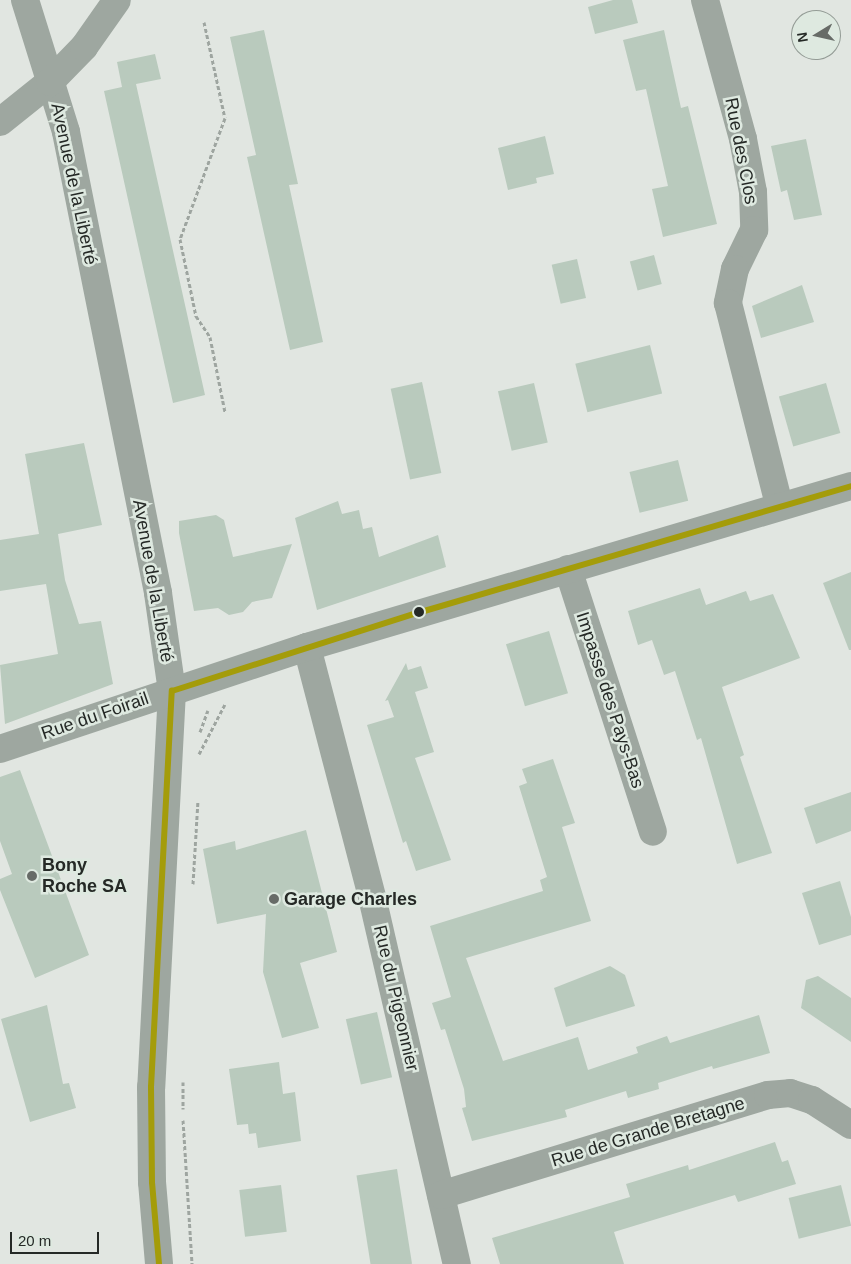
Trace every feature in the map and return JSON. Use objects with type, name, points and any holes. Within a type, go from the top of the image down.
[{"type":"street","name":"Avenue de la Liberté","points":[[25,0],[66,132],[158,593],[172,691],[151,1087],[152,1182],[159,1264]]},
{"type":"street","points":[[0,122],[50,82],[84,47],[117,0]]},
{"type":"street","name":"Rue des Clos","points":[[705,0],[743,139],[753,192],[754,230],[734,269],[728,303],[779,505]]},
{"type":"street","name":"Rue du Foirail","points":[[0,749],[307,646],[779,505],[851,486]]},
{"type":"street","name":"Impasse des Pays-Bas","points":[[568,568],[653,832]]},
{"type":"street","name":"Rue du Pigeonnier","points":[[307,646],[372,897],[457,1264]]},
{"type":"street","name":"Rue de Grande Bretagne","points":[[441,1195],[768,1095],[790,1093],[812,1100],[851,1125]]},
{"type":"path","points":[[204,22],[225,118],[180,239],[196,316],[210,336],[225,412]]},
{"type":"building","points":[[613,0],[632,0],[638,23],[595,34],[588,7]]},
{"type":"building","points":[[264,30],[298,184],[289,185],[323,342],[290,350],[247,157],[256,155],[230,37]]},
{"type":"building","points":[[664,30],[681,108],[688,106],[717,224],[663,237],[652,189],[668,186],[646,89],[636,91],[623,40]]},
{"type":"building","points":[[155,54],[161,79],[136,84],[205,395],[173,403],[104,91],[122,87],[117,62]]},
{"type":"building","points":[[545,136],[554,174],[536,178],[537,183],[508,190],[498,148]]},
{"type":"building","points":[[806,139],[822,215],[794,220],[787,190],[781,192],[771,146]]},
{"type":"building","points":[[654,255],[662,284],[638,290],[630,261]]},
{"type":"building","points":[[577,259],[586,298],[561,304],[552,265]]},
{"type":"building","points":[[802,285],[814,322],[761,338],[752,306]]},
{"type":"building","points":[[650,345],[662,394],[587,412],[575,364]]},
{"type":"building","points":[[422,382],[441,473],[410,480],[391,389]]},
{"type":"building","points":[[534,383],[548,442],[512,451],[498,391]]},
{"type":"building","points":[[826,383],[840,433],[793,446],[779,397]]},
{"type":"building","points":[[84,443],[102,525],[58,534],[65,580],[79,624],[101,621],[113,684],[5,724],[0,665],[58,654],[46,584],[0,591],[0,540],[39,534],[25,454]]},
{"type":"building","points":[[678,460],[688,501],[640,513],[629,472]]},
{"type":"building","points":[[338,501],[342,514],[359,510],[363,529],[372,527],[379,557],[438,535],[446,567],[317,610],[295,518]]},
{"type":"building","points":[[216,515],[224,520],[233,557],[292,544],[272,598],[252,602],[243,612],[229,615],[218,608],[194,611],[179,533],[179,521]]},
{"type":"building","points":[[851,572],[851,650],[849,650],[823,583]]},
{"type":"building","points":[[700,588],[706,605],[746,591],[750,601],[773,594],[800,658],[722,687],[744,755],[740,757],[772,853],[737,864],[701,738],[697,740],[675,671],[664,675],[652,640],[638,645],[628,611]]},
{"type":"building","points":[[549,631],[568,693],[525,706],[506,644]]},
{"type":"building","points":[[406,663],[408,670],[421,666],[428,688],[415,692],[434,752],[415,758],[451,860],[416,871],[406,841],[403,843],[367,725],[394,717],[388,700],[385,701]]},
{"type":"building","points":[[553,759],[575,823],[562,827],[591,921],[466,958],[503,1061],[578,1037],[588,1070],[638,1053],[636,1047],[667,1036],[670,1043],[759,1015],[770,1053],[713,1069],[712,1066],[658,1083],[659,1089],[628,1098],[626,1091],[565,1110],[567,1117],[472,1141],[462,1108],[466,1107],[464,1089],[445,1029],[441,1030],[432,1003],[451,997],[430,926],[543,891],[540,880],[547,877],[519,786],[527,783],[522,769]]},
{"type":"building","name":"Bony Roche SA","points":[[20,770],[89,955],[35,978],[0,890],[0,879],[12,874],[0,841],[0,777]]},
{"type":"building","points":[[851,792],[851,831],[816,844],[804,808]]},
{"type":"building","name":"Garage Charles","points":[[306,830],[337,952],[300,963],[319,1028],[282,1038],[263,972],[266,914],[217,924],[203,849],[235,841],[236,850]]},
{"type":"building","points":[[840,881],[851,917],[851,935],[819,945],[802,893]]},
{"type":"building","points":[[610,966],[625,975],[635,1006],[566,1027],[554,988]]},
{"type":"building","points":[[818,976],[851,998],[851,1042],[801,1008],[806,980]]},
{"type":"building","points":[[47,1005],[63,1084],[69,1083],[76,1108],[30,1122],[1,1019]]},
{"type":"building","points":[[377,1012],[392,1077],[361,1084],[346,1019]]},
{"type":"building","points":[[279,1062],[283,1094],[295,1092],[301,1141],[258,1148],[256,1133],[249,1134],[248,1124],[237,1125],[229,1069]]},
{"type":"building","points":[[775,1142],[782,1162],[788,1160],[796,1184],[738,1202],[735,1195],[614,1232],[624,1264],[500,1264],[492,1238],[630,1197],[626,1184],[688,1165],[689,1170]]},
{"type":"building","points":[[397,1169],[412,1264],[371,1264],[357,1175]]},
{"type":"building","points":[[281,1185],[287,1232],[245,1237],[239,1190]]},
{"type":"building","points":[[841,1185],[851,1226],[799,1239],[789,1198]]},
{"type":"transit line","points":[[172,691],[414,614],[851,486]]},
{"type":"transit line","points":[[159,1264],[152,1182],[151,1087],[172,691]]},
{"type":"place","name":"Bony Roche SA","points":[[32,876]]},
{"type":"place","name":"Garage Charles","points":[[274,899]]}]
